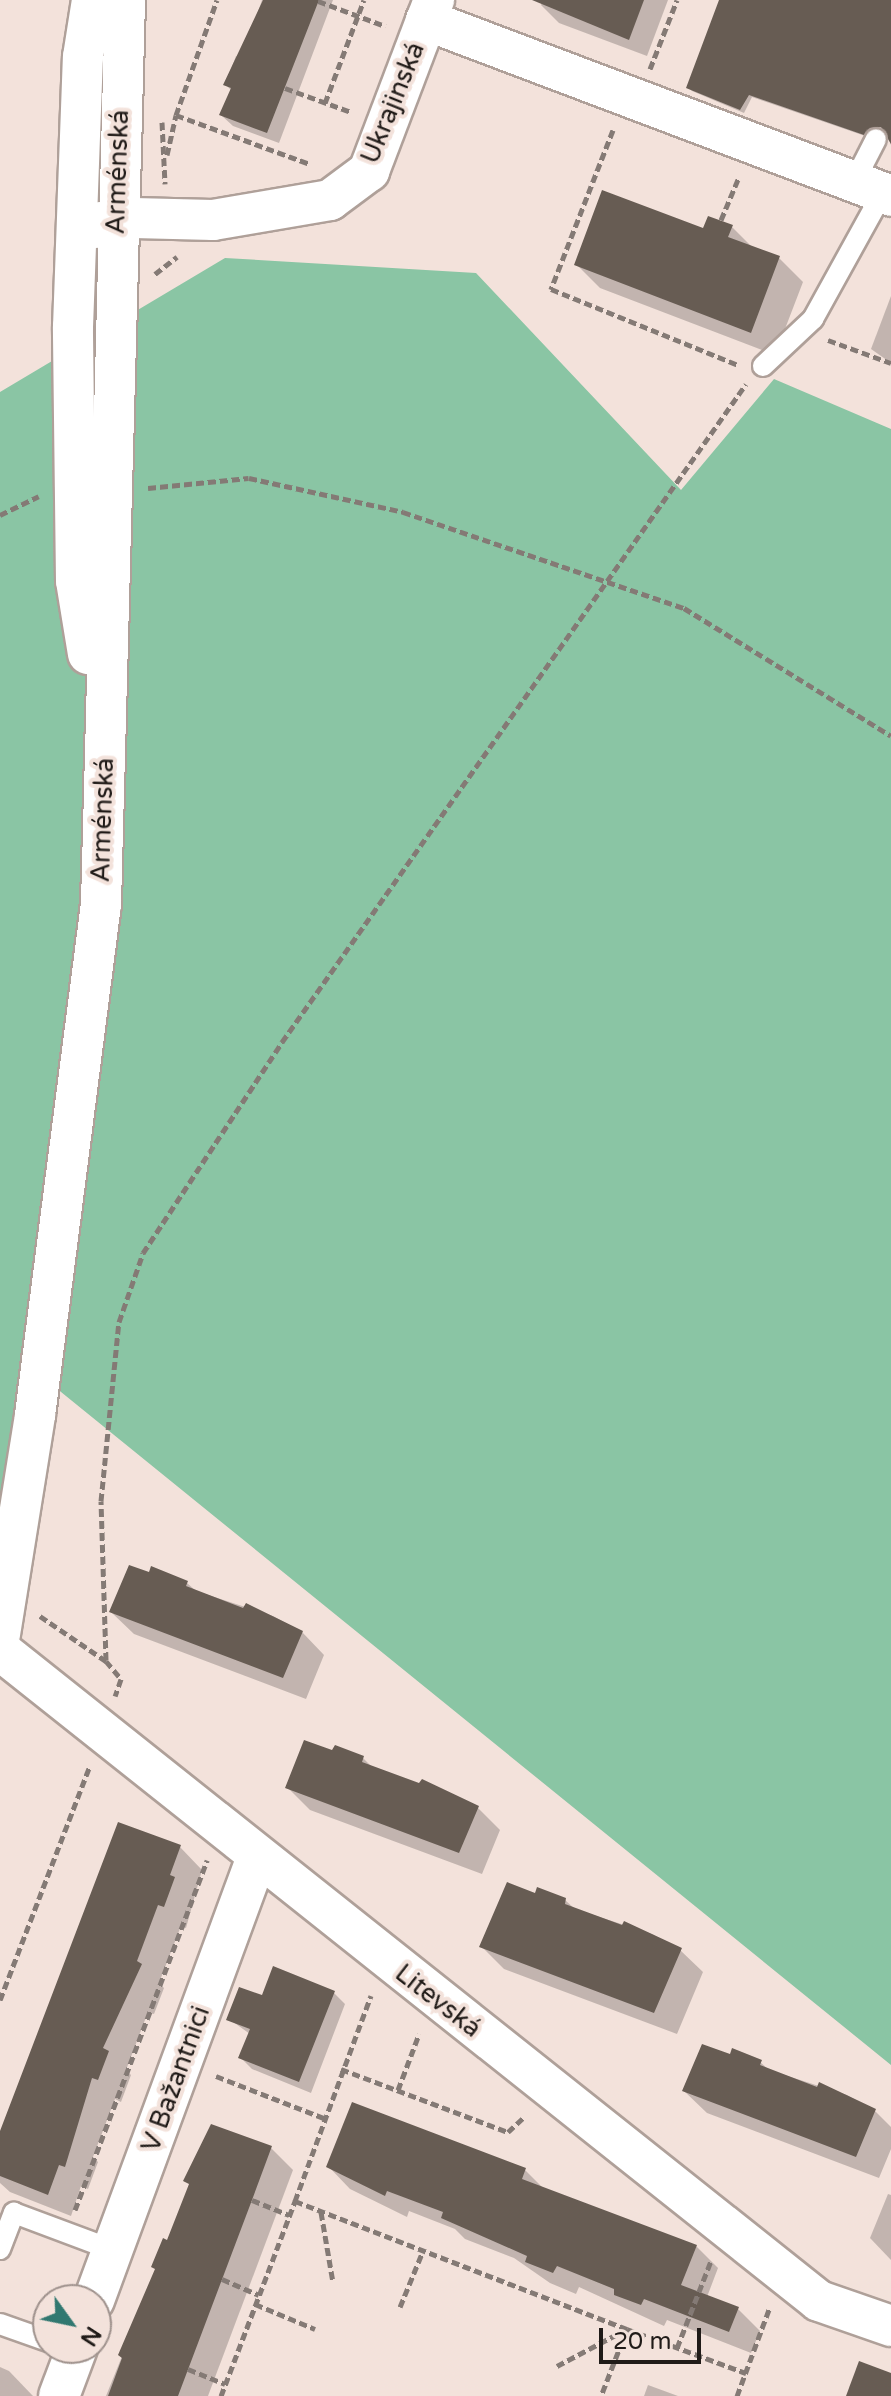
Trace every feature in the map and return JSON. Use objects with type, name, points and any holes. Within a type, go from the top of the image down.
[{"type":"street","points":[[92,0],[83,57],[76,258],[76,581],[105,751]]},
{"type":"street","points":[[76,258],[101,222],[117,220],[94,187],[106,0]]},
{"type":"street","name":"Arménská","points":[[0,1634],[35,1415],[101,904],[118,153],[125,0]]},
{"type":"street","name":"Ukrajinská","points":[[117,220],[135,233],[330,200],[369,171],[418,16],[628,110],[876,190]]},
{"type":"street","points":[[105,666],[118,571],[130,274],[144,250],[185,224],[137,195],[118,153]]},
{"type":"street","name":"Litevská","points":[[0,1650],[257,1858],[819,2301],[891,2326]]},
{"type":"street","name":"V Bažantnici","points":[[100,2284],[257,1858]]},
{"type":"street","points":[[59,2396],[64,2364]]},
{"type":"lane","points":[[759,369],[804,330],[876,190],[876,139]]},
{"type":"lane","points":[[0,2249],[14,2213],[113,2250]]},
{"type":"lane","points":[[0,2324],[32,2335]]},
{"type":"path","points":[[166,160],[176,115],[217,0]]},
{"type":"path","points":[[325,103],[364,0]]},
{"type":"path","points":[[106,1661],[101,1501],[119,1322],[143,1253],[282,1042],[759,369],[551,289],[677,0]]},
{"type":"path","points":[[318,1],[358,16],[418,16]]},
{"type":"path","points":[[285,88],[355,113]]},
{"type":"path","points":[[176,115],[323,169]]},
{"type":"path","points":[[721,220],[742,168]]},
{"type":"path","points":[[804,330],[891,363]]},
{"type":"path","points":[[143,488],[249,478],[403,512],[684,608],[891,736]]},
{"type":"path","points":[[0,515],[42,495]]},
{"type":"path","points":[[0,2000],[91,1763],[103,1772]]},
{"type":"path","points":[[72,2216],[210,1853]]},
{"type":"path","points":[[221,2396],[295,2201],[368,1994],[378,2002]]},
{"type":"path","points":[[409,2026],[431,2044]]},
{"type":"path","points":[[398,2090],[419,2034]]},
{"type":"path","points":[[341,2069],[508,2132],[524,2117]]},
{"type":"path","points":[[203,2071],[324,2118]]},
{"type":"path","points":[[512,2108],[535,2125]]},
{"type":"path","points":[[252,2200],[289,2215]]},
{"type":"path","points":[[295,2201],[746,2373]]},
{"type":"path","points":[[321,2211],[333,2282]]},
{"type":"path","points":[[400,2307],[423,2251]]},
{"type":"path","points":[[677,2348],[713,2255]]},
{"type":"path","points":[[222,2279],[259,2295]]},
{"type":"path","points":[[737,2396],[773,2301]]},
{"type":"path","points":[[255,2304],[315,2329]]},
{"type":"path","points":[[557,2366],[627,2329]]},
{"type":"path","points":[[601,2396],[627,2329]]},
{"type":"path","points":[[188,2369],[225,2384]]},
{"type":"green space","points":[[225,258],[476,273],[681,490],[774,379],[891,429],[891,2065],[45,1379],[0,1541],[0,392]]},
{"type":"building","points":[[263,0],[319,0],[267,133],[219,115],[231,88],[223,85]]},
{"type":"building","points":[[532,0],[644,0],[629,40]]},
{"type":"building","points":[[719,0],[891,0],[891,144],[881,127],[870,128],[864,135],[749,95],[740,110],[686,88]]},
{"type":"building","points":[[602,190],[703,228],[708,216],[733,225],[728,237],[780,256],[751,333],[574,265]]},
{"type":"building","points":[[129,1565],[149,1572],[151,1566],[188,1581],[186,1586],[243,1608],[246,1603],[303,1631],[283,1678],[109,1612]]},
{"type":"building","points":[[304,1740],[332,1750],[335,1745],[364,1756],[362,1762],[419,1783],[422,1779],[479,1806],[459,1853],[285,1788]]},
{"type":"building","points":[[118,1822],[181,1845],[170,1875],[175,1877],[164,1907],[158,1905],[137,1961],[142,1964],[103,2048],[109,2051],[98,2080],[92,2078],[65,2167],[59,2165],[48,2195],[0,2176],[0,2131]]},
{"type":"building","points":[[507,1882],[535,1893],[537,1887],[566,1898],[565,1904],[622,1925],[624,1921],[682,1948],[654,2013],[479,1947]]},
{"type":"building","points":[[273,1966],[335,1991],[299,2082],[238,2058],[250,2029],[226,2020],[239,1987],[262,1995]]},
{"type":"building","points":[[702,2044],[730,2054],[732,2048],[762,2060],[760,2065],[817,2087],[819,2082],[876,2109],[856,2157],[682,2091]]},
{"type":"building","points":[[352,2102],[526,2168],[522,2179],[697,2245],[681,2285],[739,2307],[729,2332],[644,2299],[641,2305],[614,2295],[614,2289],[557,2266],[553,2273],[525,2262],[527,2256],[441,2218],[443,2212],[387,2191],[385,2196],[326,2167]]},
{"type":"building","points":[[211,2124],[272,2146],[178,2396],[108,2396],[122,2358],[118,2355],[155,2269],[151,2267],[163,2238],[167,2240],[189,2184],[183,2181]]},
{"type":"building","points":[[859,2361],[891,2373],[891,2396],[846,2396]]}]
